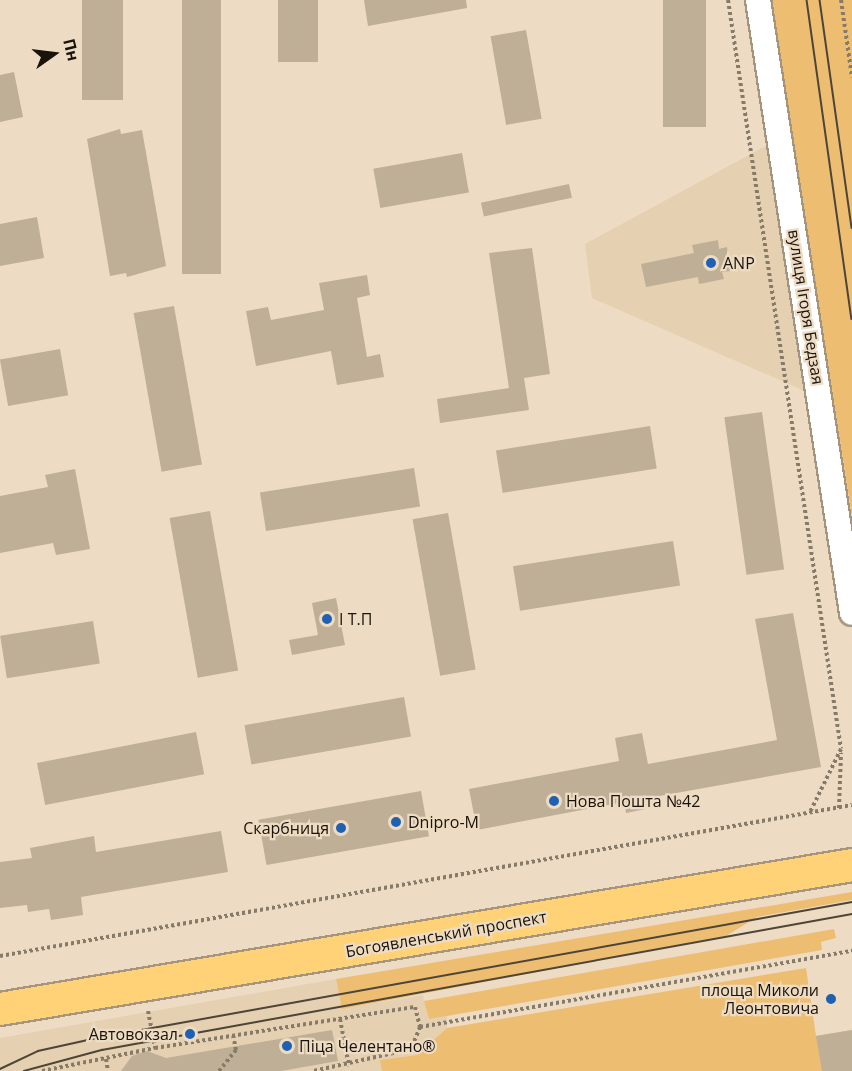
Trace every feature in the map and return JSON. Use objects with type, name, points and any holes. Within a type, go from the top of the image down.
[{"type":"main road","name":"Богоявленський проспект","points":[[11,1009],[852,865]]},
{"type":"street","name":"вулиця Ігоря Бедзая","points":[[758,0],[852,614]]},
{"type":"path","points":[[728,0],[841,749],[839,808]]},
{"type":"path","points":[[841,0],[852,77]]},
{"type":"path","points":[[809,813],[841,749]]},
{"type":"path","points":[[0,956],[852,805]]},
{"type":"path","points":[[420,1027],[852,951]]},
{"type":"path","points":[[42,1071],[155,1048],[415,1007],[420,1027],[411,1049],[349,1066],[313,1071]]},
{"type":"path","points":[[148,1011],[155,1048]]},
{"type":"path","points":[[340,1019],[349,1066]]},
{"type":"path","points":[[219,1071],[236,1050],[233,1035]]},
{"type":"path","points":[[106,1059],[108,1071]]},
{"type":"shaded area","points":[[771,0],[852,0],[852,517]]},
{"type":"shaded area","points":[[771,143],[807,392],[592,298],[585,244]]},
{"type":"shaded area","points":[[852,892],[852,900],[757,917],[726,936],[342,1009],[336,979]]},
{"type":"shaded area","points":[[834,929],[836,938],[821,942],[822,950],[447,1016],[429,1019],[424,1001]]},
{"type":"shaded area","points":[[806,968],[816,1036],[852,1030],[852,1071],[382,1071],[380,1060],[417,1055],[447,1028]]},
{"type":"shaded area","points":[[336,979],[342,1009],[423,995],[429,1019],[447,1016],[447,1028],[417,1055],[381,1060],[382,1071],[0,1071],[0,1038]]},
{"type":"building","points":[[82,0],[123,0],[123,100],[82,100]]},
{"type":"building","points":[[182,0],[221,0],[221,274],[182,274]]},
{"type":"building","points":[[278,0],[318,0],[318,62],[278,62]]},
{"type":"building","points":[[364,0],[466,0],[467,8],[368,26]]},
{"type":"building","points":[[663,0],[706,0],[706,127],[663,127]]},
{"type":"building","points":[[526,30],[542,119],[506,125],[491,36]]},
{"type":"building","points":[[14,72],[23,117],[0,122],[0,75]]},
{"type":"building","points":[[120,129],[121,134],[142,130],[166,266],[127,277],[126,273],[110,276],[87,139]]},
{"type":"building","points":[[462,153],[469,192],[380,208],[373,169]]},
{"type":"building","points":[[569,184],[572,198],[484,216],[481,203]]},
{"type":"building","points":[[37,217],[44,258],[0,266],[0,224]]},
{"type":"building","points":[[718,240],[719,249],[727,247],[731,271],[722,272],[724,279],[699,284],[698,277],[646,287],[641,264],[694,253],[692,245]]},
{"type":"building","points":[[532,248],[550,374],[524,378],[529,410],[440,423],[437,399],[509,388],[489,253]]},
{"type":"building","points":[[367,275],[370,295],[357,298],[367,357],[380,354],[384,377],[337,385],[331,351],[256,366],[246,311],[268,307],[271,320],[324,310],[319,283]]},
{"type":"building","points":[[174,306],[202,465],[162,472],[134,313]]},
{"type":"building","points":[[60,349],[68,395],[8,406],[0,360]]},
{"type":"building","points":[[762,412],[784,569],[746,575],[724,417]]},
{"type":"building","points":[[650,426],[657,468],[503,493],[496,450]]},
{"type":"building","points":[[414,468],[420,507],[266,531],[260,492]]},
{"type":"building","points":[[75,469],[90,549],[56,555],[53,543],[0,553],[0,496],[48,487],[45,475]]},
{"type":"building","points":[[210,511],[238,671],[198,678],[170,518]]},
{"type":"building","points":[[448,513],[476,670],[440,676],[413,519]]},
{"type":"building","points":[[673,541],[680,585],[520,611],[513,566]]},
{"type":"building","name":"І Т.П","points":[[336,598],[345,645],[292,655],[289,640],[318,635],[312,603]]},
{"type":"building","points":[[793,613],[821,767],[654,797],[656,807],[626,813],[624,802],[477,830],[469,789],[619,761],[615,738],[642,733],[648,764],[777,740],[755,619]]},
{"type":"building","points":[[93,621],[100,663],[7,678],[0,636]]},
{"type":"building","points":[[404,697],[411,736],[251,765],[244,725]]},
{"type":"building","points":[[196,732],[204,774],[45,805],[37,763]]},
{"type":"building","points":[[421,791],[429,836],[266,865],[259,820]]},
{"type":"building","points":[[221,831],[228,872],[81,897],[83,915],[51,920],[49,909],[28,912],[27,905],[0,908],[0,862],[32,858],[30,848],[94,836],[96,852]]},
{"type":"building","points":[[332,1030],[338,1061],[281,1071],[121,1071],[132,1056],[147,1051],[166,1058]]},
{"type":"building","points":[[852,1030],[852,1071],[822,1071],[816,1036]]},
{"type":"tram line","points":[[807,0],[852,319]]},
{"type":"tram line","points":[[820,0],[852,228]]},
{"type":"tram line","points":[[0,1069],[38,1051],[97,1038],[852,902]]},
{"type":"tram line","points":[[24,1071],[102,1050],[852,914]]},
{"type":"place","name":"ANP","points":[[711,263]]},
{"type":"place","name":"І Т.П","points":[[327,619]]},
{"type":"place","name":"Нова Пошта №42","points":[[554,801]]},
{"type":"place","name":"Dnipro-M","points":[[396,822]]},
{"type":"place","name":"Скарбниця","points":[[341,828]]},
{"type":"place","name":"площа Миколи Леонтовича","points":[[831,999]]},
{"type":"place","name":"Автовокзал","points":[[190,1034]]},
{"type":"place","name":"Піца Челентано®","points":[[287,1046]]}]
